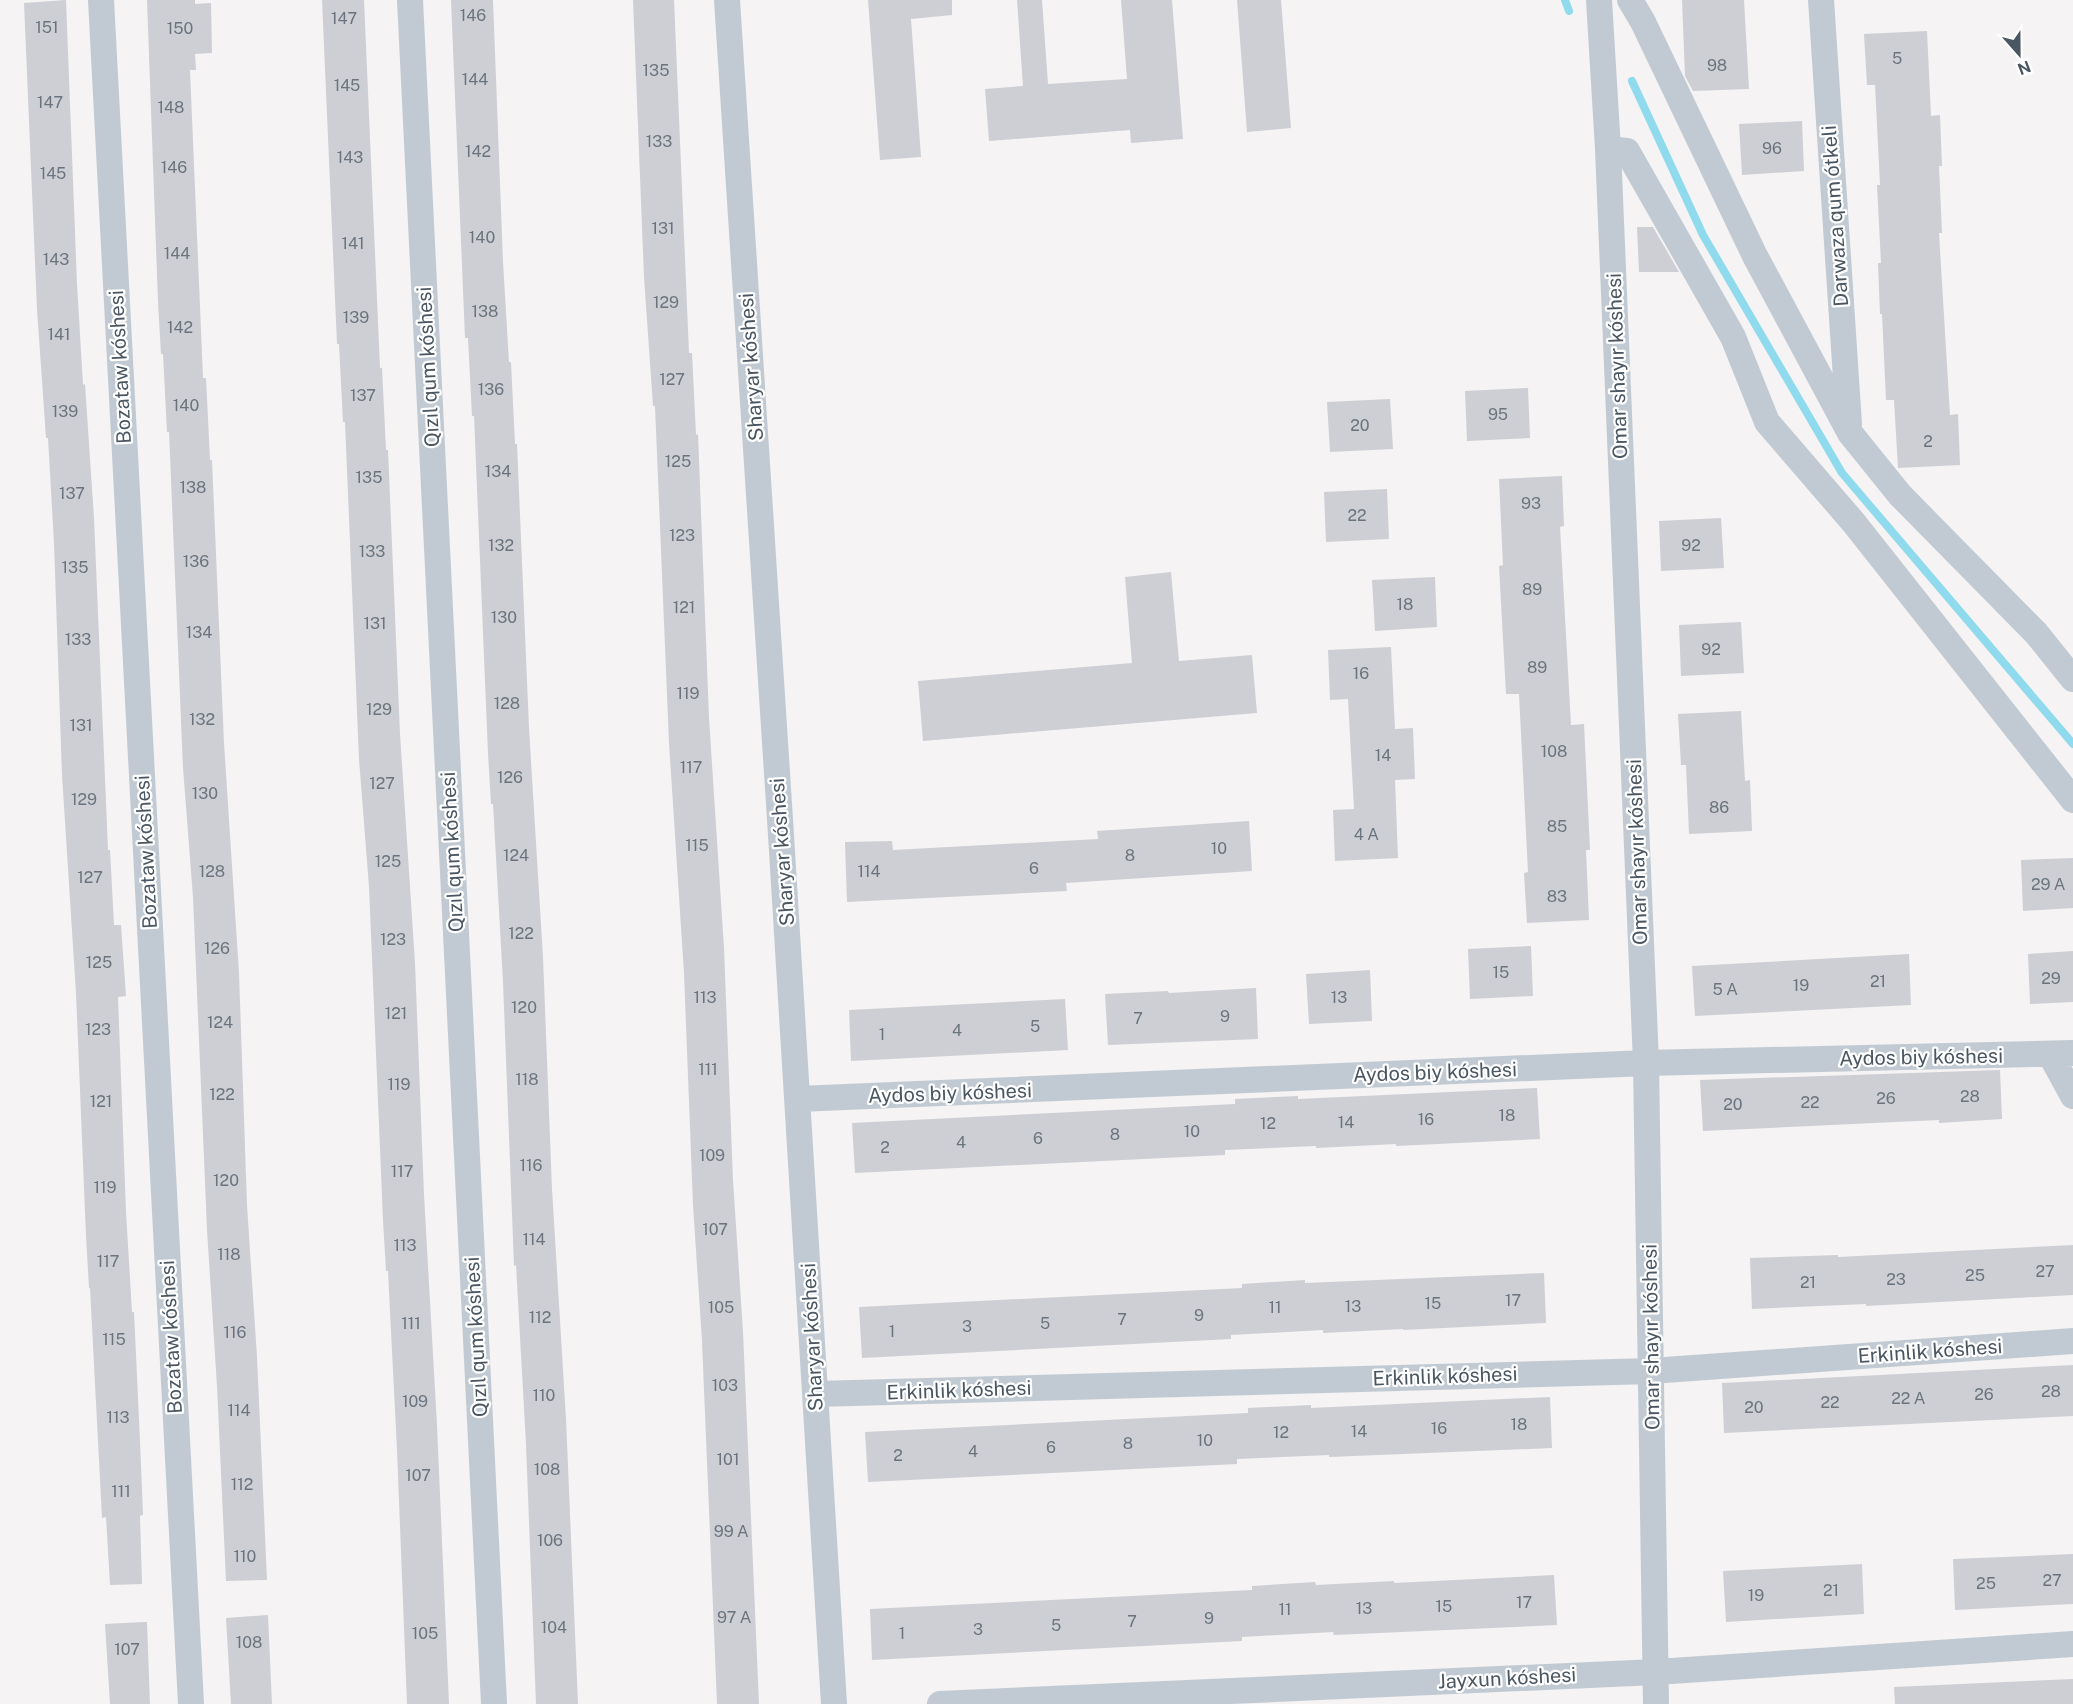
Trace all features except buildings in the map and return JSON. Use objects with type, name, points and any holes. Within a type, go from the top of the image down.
[{"type":"street","name":"Bozataw kóshesi","points":[[101,0],[191,1704]]},
{"type":"street","name":"Qızıl qum kóshesi","points":[[410,0],[494,1704]]},
{"type":"street","name":"Sharyar kóshesi","points":[[728,0],[834,1704]]},
{"type":"street","name":"Omar shayır kóshesi","points":[[1599,0],[1608,149],[1646,1063],[1656,1704]]},
{"type":"street","points":[[1630,0],[1643,22],[1755,256],[1850,433],[1900,495],[2036,633],[2073,679]]},
{"type":"street","name":"Darwaza qum ótkeli","points":[[1821,0],[1850,433]]},
{"type":"street","points":[[1608,149],[1627,151],[1733,337],[1767,422],[1854,523],[2073,800]]},
{"type":"street","name":"Aydos biy kóshesi","points":[[798,1099],[1646,1063],[2062,1054]]},
{"type":"street","points":[[2062,1054],[2073,1096]]},
{"type":"street","name":"Erkinlik kóshesi","points":[[816,1394],[1651,1371],[2073,1341]]},
{"type":"street","name":"Jayxun kóshesi","points":[[940,1704],[1656,1671],[2073,1644]]},
{"type":"waterway","points":[[1565,0],[1569,11]]},
{"type":"waterway","points":[[1632,81],[1703,235],[1842,473],[2073,744]]}]
